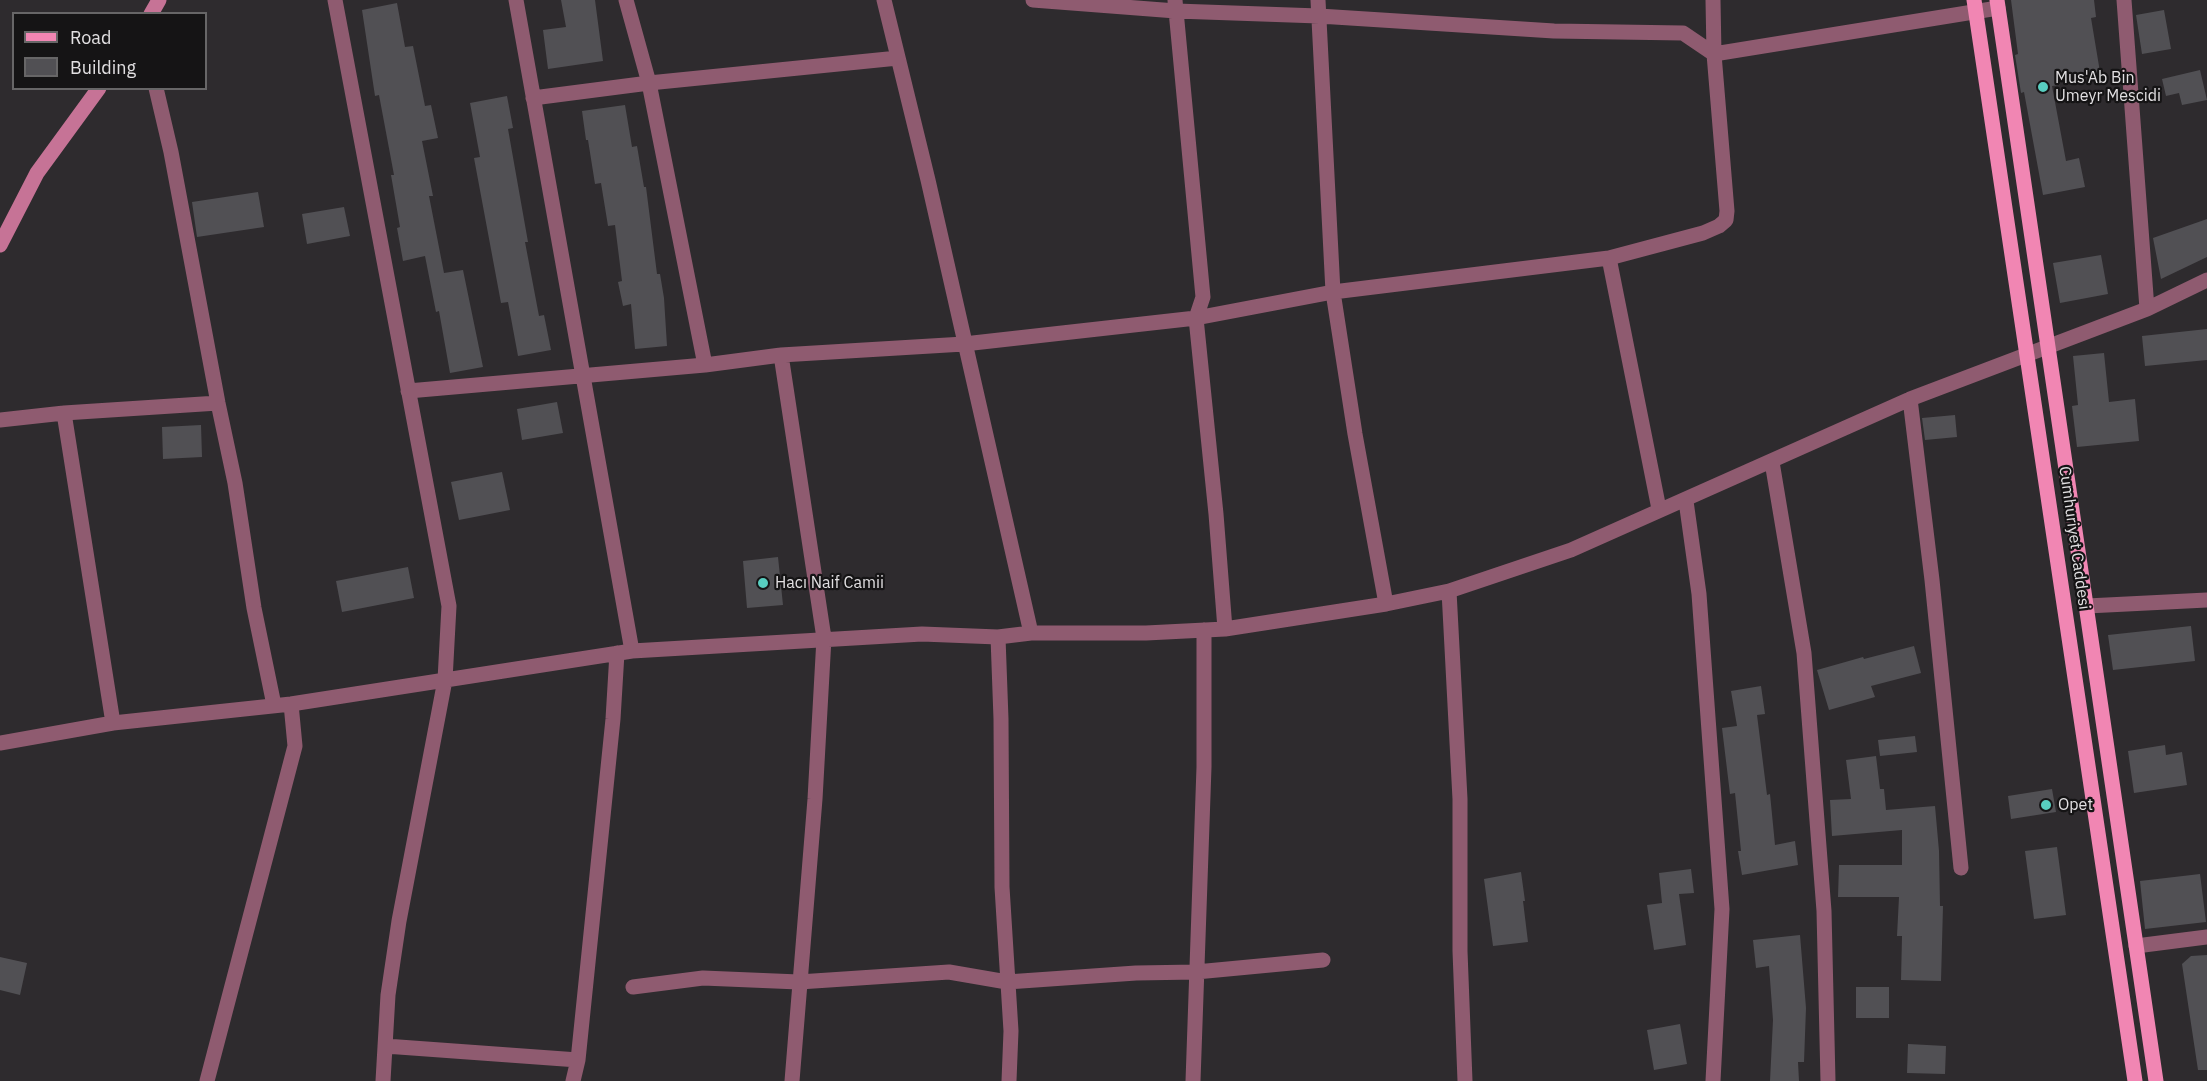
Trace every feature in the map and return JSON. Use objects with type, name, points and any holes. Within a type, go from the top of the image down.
[{"type":"main road","name":"Cumhuriyet Caddesi","points":[[1997,4],[2156,1081]]},
{"type":"main road","name":"Cumhuriyet Caddesi","points":[[1975,5],[2135,1081]]},
{"type":"street","points":[[335,0],[448,606],[445,680],[399,921],[388,995],[383,1081]]},
{"type":"street","points":[[516,0],[583,376],[625,652],[613,719],[578,1060],[573,1081]]},
{"type":"street","points":[[626,0],[649,83],[705,365]]},
{"type":"street","points":[[884,0],[928,180],[1031,633]]},
{"type":"street","points":[[1033,0],[1175,5],[1554,31],[1683,33],[1714,54],[1975,5],[1997,4]]},
{"type":"street","points":[[1318,0],[1333,292],[1355,434],[1386,604]]},
{"type":"street","points":[[408,391],[705,365],[781,355],[964,344],[1196,318],[1333,292],[1609,258],[1703,233],[1726,220],[1727,211],[1714,54],[1713,0]]},
{"type":"street","points":[[2124,0],[2147,309]]},
{"type":"street","points":[[1175,5],[1203,297],[1196,318],[1225,628]]},
{"type":"street","points":[[533,98],[649,83],[898,58]]},
{"type":"street","points":[[0,245],[37,173],[98,90]]},
{"type":"street","points":[[156,90],[171,152],[235,483],[254,608],[274,705]]},
{"type":"street","points":[[1609,258],[1659,509]]},
{"type":"street","points":[[0,743],[113,723],[291,704],[625,652],[825,638],[922,634],[998,637],[1031,633],[1146,633],[1204,630],[1386,604],[1449,591],[1571,550],[1659,509],[1686,501],[1910,399],[2147,309],[2207,280]]},
{"type":"street","points":[[781,355],[825,638],[815,799],[792,1081]]},
{"type":"street","points":[[1910,399],[1932,580],[1961,868]]},
{"type":"street","points":[[0,420],[64,413],[218,403]]},
{"type":"street","points":[[64,413],[113,723]]},
{"type":"street","points":[[1772,462],[1804,653],[1824,911],[1828,1081]]},
{"type":"street","points":[[1686,501],[1699,594],[1722,909],[1713,1081]]},
{"type":"street","points":[[1449,591],[1460,799],[1460,951],[1464,1081]]},
{"type":"street","points":[[2087,606],[2207,600]]},
{"type":"street","points":[[1193,1081],[1204,767],[1204,630]]},
{"type":"street","points":[[998,637],[1002,887],[1011,1031],[1009,1081]]},
{"type":"street","points":[[207,1081],[295,746],[291,704]]},
{"type":"street","points":[[2136,946],[2207,937]]},
{"type":"street","points":[[633,987],[703,978],[799,982],[949,972],[1007,982],[1136,973],[1197,972],[1323,960]]},
{"type":"street","points":[[385,1046],[578,1060]]},
{"type":"building","points":[[561,0],[595,0],[603,61],[548,69],[543,30],[566,27]]},
{"type":"building","points":[[2011,0],[2094,0],[2096,17],[2091,18],[2100,72],[2058,79],[2060,85],[2052,86],[2066,161],[2079,158],[2085,187],[2043,195],[2024,92],[2021,93],[2015,55],[2018,54]]},
{"type":"building","points":[[397,3],[405,47],[413,46],[425,106],[431,105],[438,138],[422,141],[433,196],[429,196],[444,273],[463,270],[483,367],[450,373],[439,311],[436,312],[425,256],[403,261],[391,175],[394,175],[379,95],[375,96],[362,10]]},
{"type":"building","points":[[2164,10],[2171,49],[2142,54],[2136,15]]},
{"type":"building","points":[[2200,70],[2207,100],[2182,105],[2179,93],[2166,96],[2162,79]]},
{"type":"building","points":[[507,96],[513,128],[508,129],[528,242],[525,242],[539,316],[544,315],[551,350],[518,356],[508,302],[501,303],[474,158],[480,157],[470,103]]},
{"type":"building","points":[[625,105],[632,147],[637,146],[644,187],[646,187],[657,274],[660,274],[664,298],[667,346],[635,349],[631,304],[623,306],[618,282],[622,281],[615,225],[608,226],[601,183],[595,184],[588,140],[586,140],[582,111]]},
{"type":"building","points":[[258,192],[264,227],[197,237],[192,202]]},
{"type":"building","points":[[344,207],[350,236],[307,244],[302,214]]},
{"type":"building","points":[[2207,219],[2207,257],[2161,279],[2153,238]]},
{"type":"building","points":[[2101,255],[2108,294],[2060,303],[2053,263]]},
{"type":"building","points":[[2207,329],[2207,360],[2145,366],[2142,336]]},
{"type":"building","points":[[2104,353],[2109,402],[2135,399],[2139,441],[2077,447],[2072,406],[2078,405],[2073,356]]},
{"type":"building","points":[[557,402],[563,433],[522,440],[517,409]]},
{"type":"building","points":[[1955,415],[1957,437],[1925,440],[1922,418]]},
{"type":"building","points":[[201,425],[202,457],[163,459],[162,427]]},
{"type":"building","points":[[502,472],[510,510],[459,520],[451,482]]},
{"type":"building","name":"Hacı Naif Camii","points":[[778,557],[783,605],[747,608],[743,561]]},
{"type":"building","points":[[408,567],[414,598],[342,612],[336,581]]},
{"type":"building","points":[[2191,626],[2195,661],[2113,670],[2108,635]]},
{"type":"building","points":[[1914,646],[1921,673],[1871,686],[1875,697],[1829,710],[1817,670]]},
{"type":"building","points":[[1761,686],[1765,714],[1757,715],[1767,795],[1770,794],[1775,845],[1795,841],[1798,865],[1742,875],[1738,851],[1741,851],[1735,793],[1730,794],[1722,728],[1737,726],[1731,691]]},
{"type":"building","points":[[1915,736],[1917,752],[1880,756],[1878,740]]},
{"type":"building","points":[[2165,745],[2166,755],[2182,752],[2187,785],[2134,793],[2128,751]]},
{"type":"building","points":[[1876,756],[1880,789],[1884,789],[1886,810],[1935,806],[1940,906],[1943,906],[1941,981],[1901,980],[1902,936],[1897,936],[1899,897],[1838,897],[1839,865],[1902,865],[1902,830],[1832,836],[1830,800],[1851,799],[1846,760]]},
{"type":"building","points":[[2052,789],[2056,812],[2011,819],[2008,796]]},
{"type":"building","points":[[2057,847],[2066,915],[2034,919],[2025,851]]},
{"type":"building","points":[[1691,869],[1694,893],[1679,894],[1686,945],[1654,950],[1647,905],[1662,903],[1659,873]]},
{"type":"building","points":[[1521,872],[1528,942],[1493,946],[1484,879]]},
{"type":"building","points":[[2200,874],[2206,922],[2145,929],[2140,881]]},
{"type":"building","points":[[1800,935],[1806,1008],[1804,1062],[1798,1062],[1799,1081],[1770,1081],[1773,1020],[1769,966],[1756,968],[1753,940]]},
{"type":"building","points":[[2207,955],[2207,1070],[2198,1070],[2182,964],[2191,956]]},
{"type":"building","points":[[0,957],[27,963],[20,995],[0,990]]},
{"type":"building","points":[[1856,987],[1889,987],[1889,1018],[1856,1018]]},
{"type":"building","points":[[1680,1024],[1687,1064],[1654,1070],[1647,1030]]},
{"type":"building","points":[[1908,1044],[1946,1046],[1945,1074],[1907,1073]]},
{"type":"place","name":"Mus'Ab Bin Umeyr Mescidi","points":[[2043,87]]},
{"type":"place","name":"Hacı Naif Camii","points":[[763,583]]},
{"type":"place","name":"Opet","points":[[2046,805]]}]
